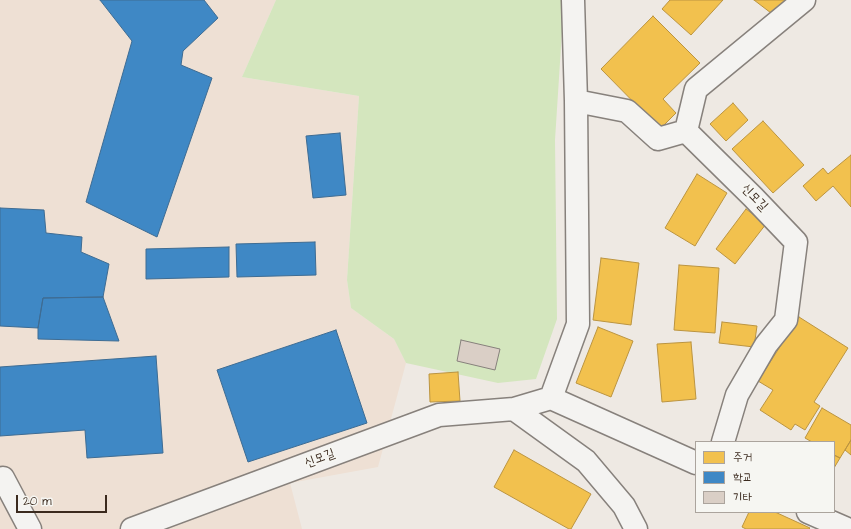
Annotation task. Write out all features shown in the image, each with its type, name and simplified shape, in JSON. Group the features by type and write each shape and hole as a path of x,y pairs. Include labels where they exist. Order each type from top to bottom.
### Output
{"street":[{"path":"573,0 576,101 578,324 551,398 695,463"},
{"path":"576,101 627,111 658,139 686,131 696,89 804,0"},
{"name":"신모길","path":"686,131 796,242 786,320 766,345 737,395 723,441"},
{"name":"신모길","path":"132,529 439,415 514,409 551,398"},
{"path":"514,409 586,461 624,506 636,529"},
{"path":"3,478 30,529"},
{"path":"810,513 847,529"}],"shaded area":[{"path":"0,0 276,0 242,77 359,96 347,280 351,308 394,339 406,363 378,467 290,483 302,529 0,529"}],"green space":[{"path":"276,0 564,0 555,140 557,319 536,379 498,383 406,363 394,339 351,308 347,280 359,96 242,77"}],"building: 주거":[{"path":"670,0 723,0 691,35 662,9"},
{"path":"754,0 787,0 771,13"},
{"path":"653,16 700,63 663,99 676,113 660,129 601,69"},
{"path":"733,103 748,120 726,141 710,124"},
{"path":"763,121 804,165 773,193 732,149"},
{"path":"851,155 851,207 833,186 816,201 803,186 823,168 828,174"},
{"path":"697,174 727,193 695,246 665,228"},
{"path":"746,209 766,224 735,264 716,249"},
{"path":"601,258 639,263 631,325 593,320"},
{"path":"679,265 719,268 715,333 674,330"},
{"path":"799,317 848,348 814,402 820,406 805,430 795,424 791,430 760,410 773,390 758,381"},
{"path":"722,322 757,326 754,347 719,343"},
{"path":"598,327 633,341 611,397 576,383"},
{"path":"691,342 696,399 662,402 657,344"},
{"path":"458,372 460,401 430,402 429,374"},
{"path":"822,408 851,425 851,440 840,458 835,456 835,441 810,441 805,438"},
{"path":"851,440 851,455 845,450"},
{"path":"514,450 591,494 571,529 494,487"},
{"path":"835,456 840,458 835,466"},
{"path":"749,513 777,513 810,528 746,529 742,527"}],"building: 학교":[{"path":"100,0 204,0 218,18 183,51 181,65 212,78 157,237 86,202 132,41"},
{"path":"340,133 346,195 313,198 306,136"},
{"path":"0,208 44,210 46,233 82,237 81,252 109,264 103,297 43,298 38,328 0,326"},
{"path":"315,242 316,275 237,277 236,244"},
{"path":"229,247 229,277 146,279 146,249"},
{"path":"103,297 119,341 38,339 38,328 43,298"},
{"path":"336,330 367,423 248,462 217,370"},
{"path":"156,356 163,453 87,458 85,430 0,436 0,367"}],"building: 기타":[{"path":"461,340 500,349 495,370 457,361"}]}
